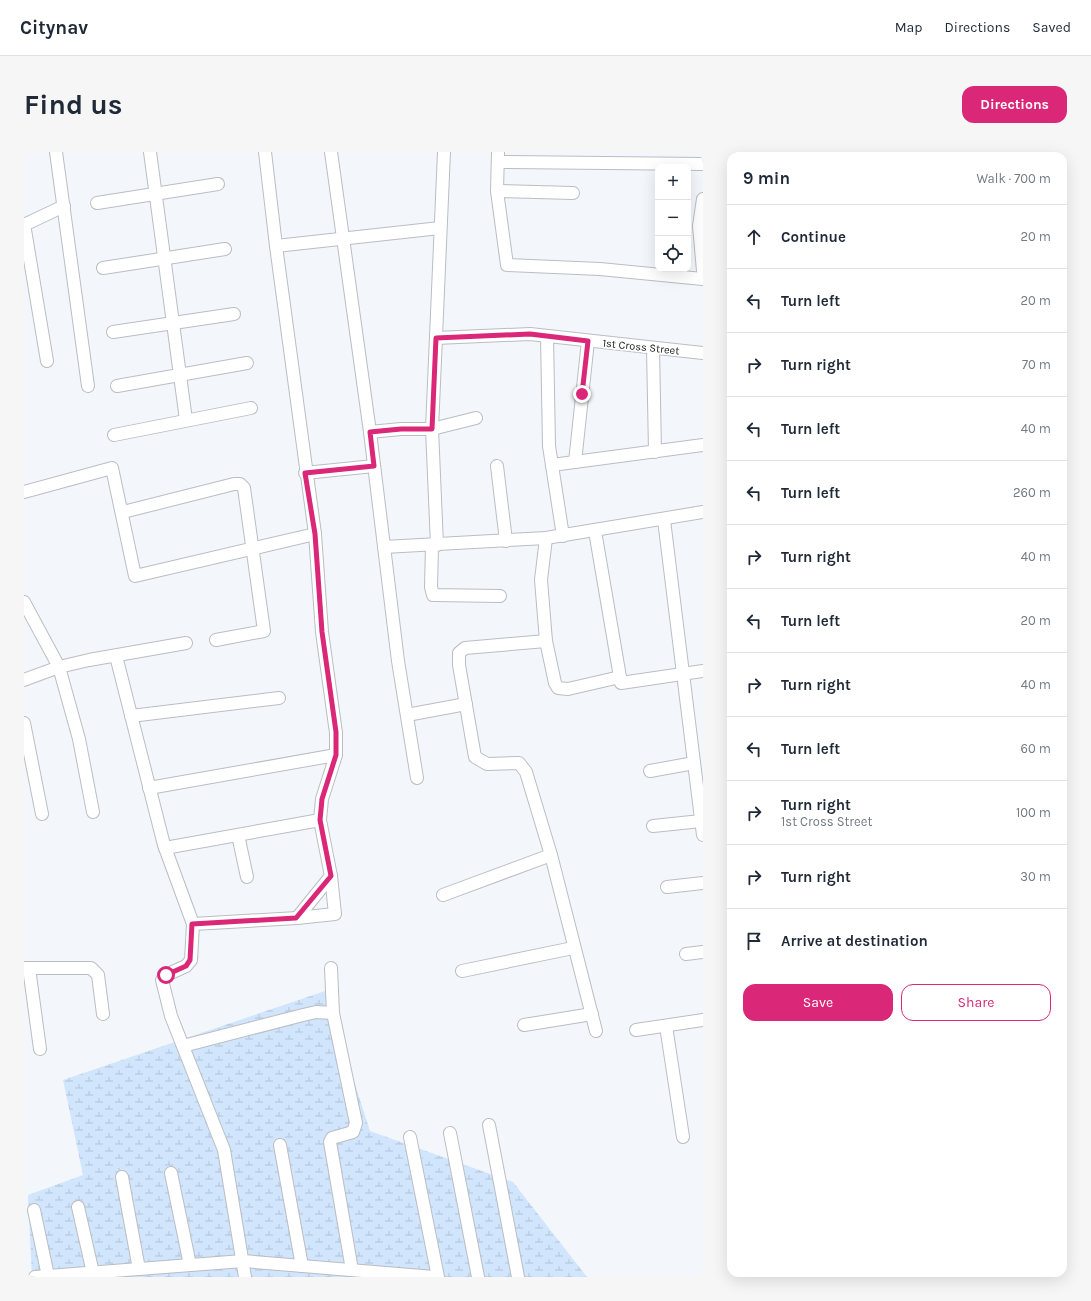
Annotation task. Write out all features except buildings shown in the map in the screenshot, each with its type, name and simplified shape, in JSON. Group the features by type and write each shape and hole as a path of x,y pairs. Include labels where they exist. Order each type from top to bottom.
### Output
{"street":[{"path":"56,152 88,386"},
{"path":"150,152 186,420"},
{"path":"192,924 296,918 334,914 331,876 320,820 322,799 336,755 336,732 322,632 315,534 305,473 276,246 266,152"},
{"path":"331,152 370,432 398,661 417,778"},
{"path":"444,152 432,429 434,545 431,591 433,595 500,596"},
{"path":"702,152 703,171"},
{"path":"703,164 498,157 497,191 508,264 600,269 703,279"},
{"path":"97,202 218,184"},
{"path":"497,191 573,193"},
{"path":"703,199 699,226 703,271"},
{"path":"47,361 24,225 64,206"},
{"path":"276,246 440,228"},
{"path":"103,268 225,249"},
{"path":"113,332 234,314"},
{"name":"1st Cross Street","path":"436,338 530,334 703,353"},
{"path":"547,336 550,446 563,536"},
{"path":"575,462 588,341"},
{"path":"653,348 655,452"},
{"path":"117,386 247,363"},
{"path":"114,435 251,408"},
{"path":"370,432 401,429 432,429 476,418"},
{"path":"552,465 703,445"},
{"path":"305,473 374,466"},
{"path":"497,466 506,541"},
{"path":"24,492 112,468 123,512 135,576 315,534"},
{"path":"123,512 234,484 240,484 246,494 251,548 264,631 216,640"},
{"path":"384,547 546,538 664,520 703,512"},
{"path":"664,520 703,835"},
{"path":"595,531 621,683 703,671"},
{"path":"546,538 541,580 546,641 555,683 558,688 568,689 620,677"},
{"path":"24,602 59,667 79,739 93,812"},
{"path":"546,641 464,648 459,653 458,665 476,757 493,764 514,762 523,766 551,855 573,948 596,1031"},
{"path":"24,680 59,667 89,660 186,643"},
{"path":"116,656 165,848 192,924 190,960 186,966 166,975 162,980 171,1016 224,1150 245,1277"},
{"path":"131,716 279,698"},
{"path":"407,715 466,704"},
{"path":"24,724 42,814"},
{"path":"149,788 336,755"},
{"path":"650,771 694,763"},
{"path":"165,848 320,820"},
{"path":"654,826 701,821"},
{"path":"238,835 247,877"},
{"path":"443,895 551,855"},
{"path":"296,918 331,876"},
{"path":"667,887 703,883"},
{"path":"462,971 573,948"},
{"path":"686,954 703,952"},
{"path":"40,1049 26,968 91,968 95,970 98,975 103,1014"},
{"path":"331,968 333,1013 356,1122 353,1132 332,1138 330,1142 352,1270"},
{"path":"183,1046 223,1042 303,1014 316,1012 333,1013"},
{"path":"524,1025 592,1014"},
{"path":"636,1030 703,1020"},
{"path":"666,1026 683,1137"},
{"path":"489,1124 518,1277"},
{"path":"450,1133 478,1277"},
{"path":"410,1136 438,1277"},
{"path":"280,1145 302,1266"},
{"path":"171,1173 190,1265"},
{"path":"122,1177 139,1269"},
{"path":"78,1207 93,1273"},
{"path":"34,1210 48,1276"},
{"path":"35,1277 243,1261 302,1266 334,1273 352,1270 434,1277"}],"green space":[{"path":"325,991 370,1131 513,1182 587,1277 32,1277 28,1195 83,1175 63,1080"}],"route":[{"path":"166,975 186,966 190,960 192,953 192,924 296,918 331,876 320,820 322,799 336,755 336,732 329,692 322,632 315,534 305,473 374,466 370,432 401,429 432,429 436,338 530,334 588,341 582,394"}]}
